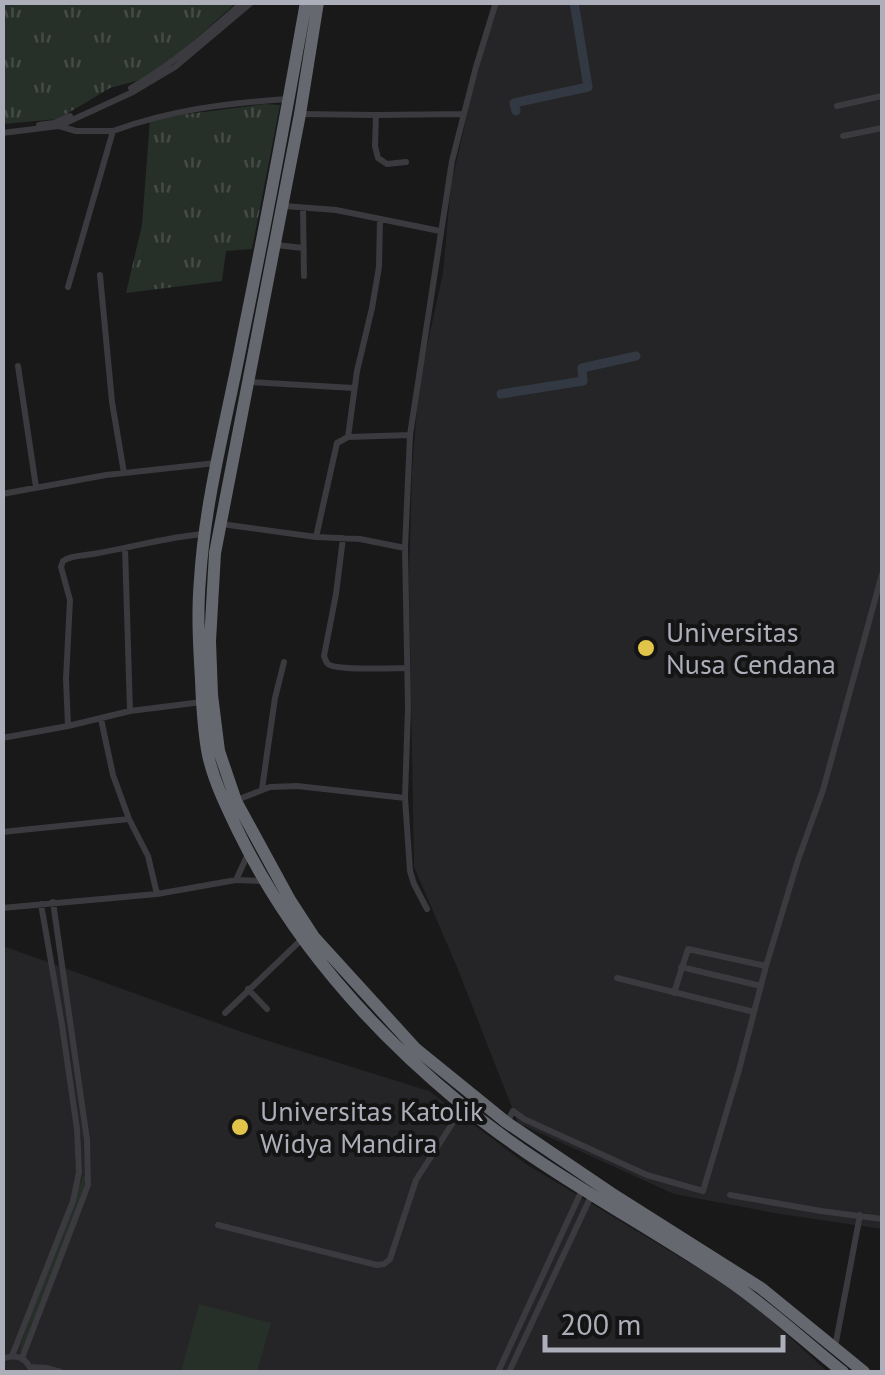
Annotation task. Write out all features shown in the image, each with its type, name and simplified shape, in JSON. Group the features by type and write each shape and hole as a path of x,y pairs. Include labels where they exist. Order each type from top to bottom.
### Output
{"highway":[{"path":"306,2 234,417 211,597 212,695 220,751 236,801 326,960 377,1028 587,1192 756,1299 841,1372"},
{"path":"318,2 248,382 218,463 205,534 198,606 202,702 208,755 216,781 264,881 301,940 326,960"},
{"path":"467,1100 762,1288 864,1372"}],"street":[{"path":"115,97 148,79 198,42 243,2"},
{"path":"2,131 56,124 154,81 252,2"},
{"path":"427,909 410,872 405,798 405,548 410,435 440,231 463,114 496,2"},
{"path":"837,106 882,96"},
{"path":"56,124 76,131 112,131 188,109 289,100"},
{"path":"300,114 463,114"},
{"path":"376,114 378,158 388,164 406,162"},
{"path":"843,136 882,128"},
{"path":"68,286 112,131"},
{"path":"282,206 336,210 440,231"},
{"path":"303,209 304,276"},
{"path":"348,437 379,266 380,219"},
{"path":"275,245 303,248"},
{"path":"100,275 112,402 124,472"},
{"path":"18,366 36,486"},
{"path":"248,382 354,388"},
{"path":"316,536 336,445 348,437 410,435"},
{"path":"2,494 124,472 218,463"},
{"path":"220,524 360,539 405,548"},
{"path":"68,726 70,600 61,565 69,557 205,534"},
{"path":"343,538 324,658 328,664 339,667 407,668"},
{"path":"125,548 130,710"},
{"path":"506,1122 512,1110 647,1175 703,1191 766,966 823,790 882,574"},
{"path":"262,790 284,662"},
{"path":"2,738 130,710 202,702"},
{"path":"101,719 113,775 148,856 157,894"},
{"path":"236,801 262,790 298,786 405,798"},
{"path":"2,832 129,819"},
{"path":"236,880 249,852"},
{"path":"2,908 157,894 236,880 264,881"},
{"path":"22,1358 82,1204 89,1173 53,902"},
{"path":"12,1356 73,1200 79,1172 77,1129 41,904"},
{"path":"224,1013 301,940"},
{"path":"674,993 686,951 691,948 766,966"},
{"path":"681,967 761,986"},
{"path":"617,978 754,1012"},
{"path":"56,989 66,988"},
{"path":"248,989 267,1009"},
{"path":"218,1225 384,1264 390,1259 416,1180 467,1100"},
{"path":"502,1364 510,1371 587,1192"},
{"path":"498,1372 587,1192"},
{"path":"730,1195 882,1219"},
{"path":"834,1349 860,1216"},
{"path":"35,1296 45,1300"},
{"path":"2,1359 22,1358 31,1370 41,1367 62,1372"}],"shaded area":[{"name":"Universitas Nusa Cendana","path":"496,3 882,3 882,1229 674,1194 518,1123 414,867 409,582 419,383 443,273 451,185"},
{"name":"Universitas Katolik Widya Mandira","path":"3,946 256,1037 429,1091 526,1164 751,1302 828,1372 3,1372"}],"green space":[{"path":"3,3 236,3 154,76 110,88 58,119 3,124"},
{"path":"280,105 252,249 226,251 222,281 126,293 142,225 150,119"},
{"path":"83,1176 87,1177 86,1183 20,1354 21,1343"},
{"path":"199,1304 271,1323 257,1372 181,1372"}],"waterway":[{"path":"516,111 514,103 588,87 574,2"},
{"path":"501,394 583,381 582,368 636,356"}],"place":[{"name":"Universitas Nusa Cendana","path":"646,648"},
{"name":"Universitas Katolik Widya Mandira","path":"240,1127"}]}
